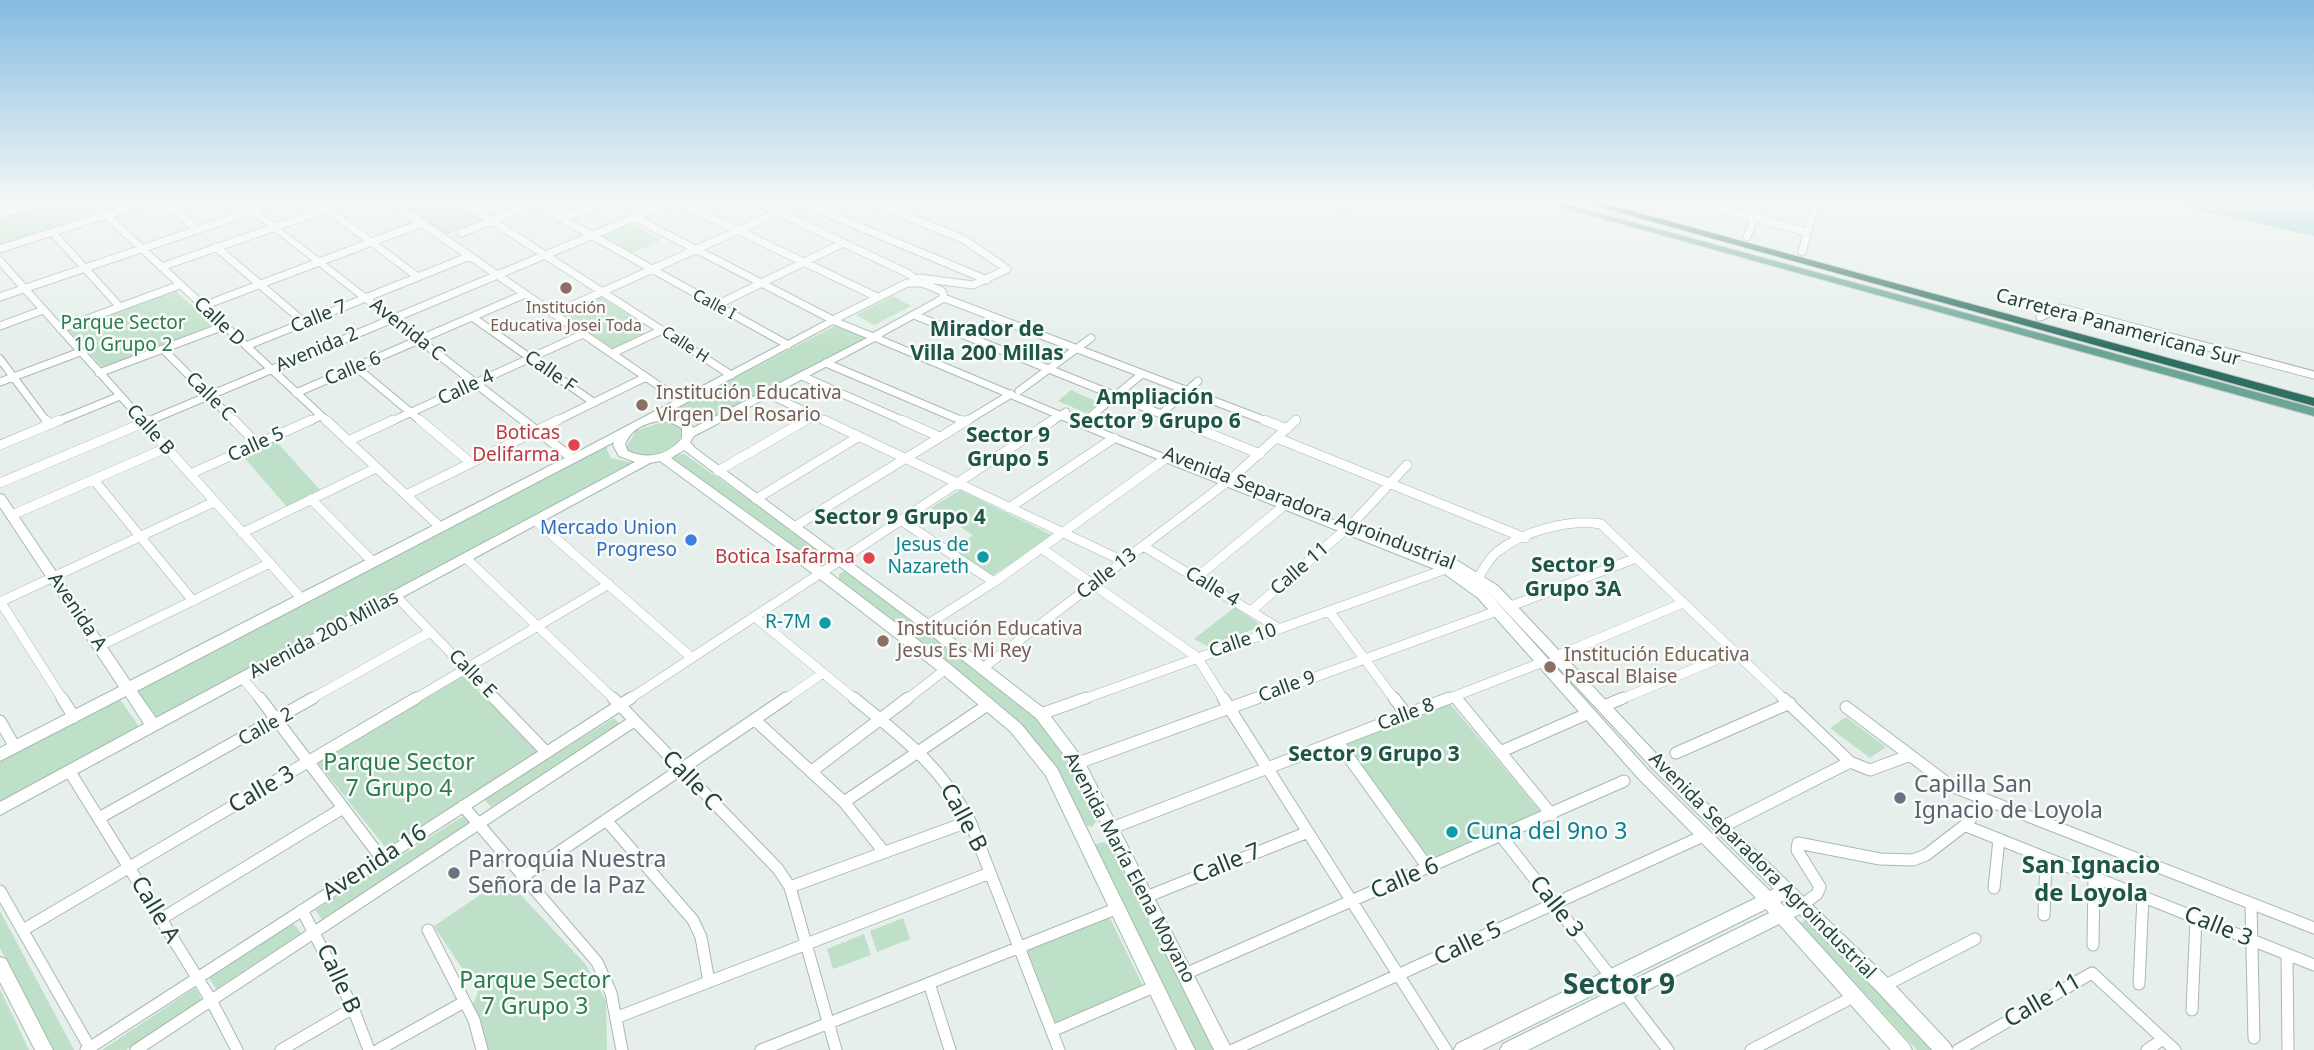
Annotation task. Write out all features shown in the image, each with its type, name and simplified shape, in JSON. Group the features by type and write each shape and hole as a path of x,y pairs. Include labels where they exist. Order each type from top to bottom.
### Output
{"highway":[{"name":"Carretera Panamericana Sur","path":"1766,251 2314,402"},
{"name":"Carretera Panamericana Sur","path":"1798,251 2314,392"}],"main road":[{"path":"1727,251 2314,412"}],"street":[{"path":"70,251 120,307"},
{"path":"0,297 136,251"},
{"name":"Calle D","path":"144,251 440,527"},
{"path":"161,267 205,251"},
{"path":"221,251 305,323"},
{"name":"Avenida C","path":"305,251 573,459"},
{"path":"203,306 348,251"},
{"path":"384,251 418,277"},
{"path":"463,251 681,401"},
{"name":"Calle H","path":"539,251 731,375"},
{"name":"Avenida 2","path":"0,483 554,251"},
{"name":"Calle I","path":"619,251 788,345"},
{"path":"553,314 692,251"},
{"path":"696,251 833,320"},
{"path":"781,251 877,297"},
{"path":"715,306 827,251"},
{"path":"858,251 942,292 944,298"},
{"path":"917,251 987,280"},
{"path":"0,755 573,459 877,297 913,280 973,285 1006,271 1007,267 982,251"},
{"name":"Calle 7","path":"246,346 470,256"},
{"name":"Calle B","path":"0,261 4,271 24,289 301,598"},
{"path":"60,329 180,285"},
{"name":"Calle 6","path":"296,393 525,294"},
{"path":"687,438 687,426 672,419 658,418 631,428 619,445 623,453 654,458 944,298"},
{"path":"944,298 1287,429"},
{"path":"2040,317 2061,308 2314,375"},
{"path":"0,326 43,310"},
{"path":"914,315 1260,454"},
{"name":"Calle F","path":"472,317 593,402"},
{"name":"Avenida Separadora Agroindustrial","path":"833,320 1015,393 1114,439 1349,527 1446,569 1471,585 1703,836 1768,900 1903,1050"},
{"path":"100,373 223,326"},
{"path":"613,353 662,330"},
{"name":"Calle 4","path":"348,441 583,334"},
{"path":"794,527 1015,393 1091,338"},
{"name":"Calle C","path":"163,349 258,445"},
{"path":"0,382 80,352"},
{"path":"0,359 49,425"},
{"path":"826,363 965,422"},
{"path":"356,367 471,463"},
{"path":"1086,420 1142,373"},
{"path":"802,376 940,437"},
{"path":"406,495 646,377"},
{"path":"1161,414 1198,381"},
{"path":"768,394 1124,561"},
{"path":"0,445 120,396"},
{"name":"Avenida Separadora Agroindustrial","path":"1064,414 1086,420 1286,504 1447,561 1478,578 1511,606 1722,827 1884,986 1944,1050"},
{"name":"Avenida 16","path":"89,1049 1064,414"},
{"name":"Calle 5","path":"190,474 321,416"},
{"path":"718,471 813,416"},
{"name":"Calle 13","path":"983,668 1228,480 1296,420"},
{"path":"756,499 858,437"},
{"name":"Avenida María Elena Moyano","path":"687,438 718,471 927,625 1041,714 1078,763 1223,1050"},
{"path":"1277,438 1525,538"},
{"path":"1009,508 1114,439"},
{"path":"12,515 166,448"},
{"name":"Avenida María Elena Moyano","path":"654,458 821,573 946,669 1016,729 1052,772 1186,1050"},
{"name":"Avenida 200 Millas","path":"0,809 654,458"},
{"path":"927,625 994,582 1165,459"},
{"name":"Calle 11","path":"1251,611 1349,527 1407,465"},
{"path":"242,533 376,467"},
{"path":"94,480 193,601"},
{"name":"Avenida A","path":"0,498 153,726"},
{"path":"311,499 372,561"},
{"path":"74,717 0,601 215,502"},
{"path":"1196,578 1286,504"},
{"path":"1478,578 1499,550 1525,538 1577,520 1601,524 1850,762 1870,770 1908,756"},
{"path":"536,521 692,658"},
{"path":"902,521 994,582"},
{"name":"Calle 4","path":"1143,546 1280,629"},
{"path":"1041,548 1197,657 1446,1050"},
{"path":"1511,606 1636,558"},
{"name":"Calle C","path":"467,559 620,705 778,869 790,887 836,1050"},
{"path":"100,646 270,563"},
{"name":"Calle 10","path":"1041,714 1446,569"},
{"name":"Calle 3","path":"23,930 609,584"},
{"name":"Calle E","path":"396,596 546,752"},
{"path":"1557,656 1683,603"},
{"path":"1328,611 1406,714"},
{"name":"Calle 9","path":"1078,763 1497,611"},
{"name":"Calle B","path":"755,617 916,750 952,788 970,821 1059,1050"},
{"name":"Calle 2","path":"99,818 279,720 430,632"},
{"path":"1604,706 1735,652"},
{"name":"Calle 8","path":"1112,828 1543,662"},
{"path":"812,771 946,669"},
{"path":"522,877 823,673"},
{"path":"243,679 279,720 382,859"},
{"path":"1454,696 1552,815"},
{"path":"1676,753 1790,703"},
{"path":"844,802 916,750 989,704"},
{"path":"1846,707 1951,786 2314,928"},
{"path":"1500,752 1589,713"},
{"path":"755,720 844,802 884,852"},
{"path":"0,721 15,747"},
{"name":"Avenida 16","path":"136,1050 634,721"},
{"path":"1337,741 1429,869"},
{"path":"1722,827 1850,762"},
{"name":"Calle A","path":"70,772 211,1000 236,1050"},
{"name":"Calle 6","path":"1185,974 1625,781"},
{"path":"1509,1050 1802,905 1817,894 1820,887 1797,850 1798,843 1906,860 1927,854 1955,831 1966,826 1976,817 1981,799"},
{"path":"463,806 597,962 608,979 618,1017 622,1050"},
{"path":"160,919 343,808"},
{"path":"606,820 693,920 701,937 709,982"},
{"path":"790,887 970,821"},
{"name":"Calle 3","path":"1966,826 2314,965"},
{"name":"Calle 7","path":"1146,897 1308,832"},
{"name":"Calle 5","path":"1233,1050 1703,836"},
{"name":"Calle 3","path":"1502,837 1611,977"},
{"path":"1994,888 1999,839"},
{"path":"2044,915 2046,858"},
{"path":"618,1017 990,873"},
{"path":"2093,945 2094,877"},
{"path":"0,891 89,1049"},
{"path":"1463,1050 1787,891"},
{"path":"2139,984 2143,897"},
{"path":"2251,905 2254,1038"},
{"path":"761,1050 1118,908"},
{"name":"Calle B","path":"302,911 315,931 353,1009 369,1050"},
{"path":"2193,1010 2196,918"},
{"path":"428,930 464,1002 482,1050"},
{"path":"1884,986 1975,939"},
{"path":"2287,955 2288,1050"},
{"path":"0,965 44,1050"},
{"name":"Calle 11","path":"1958,1050 2092,973 2163,1040"},
{"path":"929,983 950,1050"},
{"path":"1052,1031 1156,986"},
{"path":"1624,993 1668,1050"},
{"path":"1751,1050 1855,996"},
{"path":"378,1050 464,1002"},
{"path":"281,1050 353,1009"},
{"path":"2147,1050 2163,1040 2175,1050"}],"green space":[{"name":"Parque Sector 10 Grupo 2","path":"176,291 213,325 103,368 68,330"},
{"path":"598,295 638,321 630,325 645,334 614,349 559,313"},
{"path":"893,296 911,306 874,325 856,315"},
{"path":"837,325 865,338 699,428 690,416 666,413"},
{"path":"1071,390 1100,403 1086,413 1058,401"},
{"path":"662,422 674,422 684,428 674,445 662,452 642,456 625,449 636,431"},
{"path":"275,440 321,491 287,507 242,455"},
{"path":"608,443 607,450 611,458 635,463 156,721 135,690"},
{"path":"684,454 834,559 833,564 821,567 672,460 675,455"},
{"path":"960,490 1054,536 992,576 953,550 973,535 931,508"},
{"path":"844,571 852,572 1040,721 1062,750 1097,820 1092,827 1083,825 1054,767 1021,723 839,580 839,574"},
{"path":"1235,607 1262,626 1207,646 1194,639"},
{"name":"Parque Sector 7 Grupo 4","path":"463,675 537,752 386,848 317,762"},
{"path":"119,698 140,728 0,803 0,761"},
{"path":"1448,701 1541,812 1430,860 1344,741"},
{"path":"1846,717 1886,747 1870,758 1830,728"},
{"path":"614,718 621,725 491,807 484,799"},
{"path":"465,815 471,824 322,919 315,910"},
{"path":"1104,842 1110,846 1214,1050 1191,1050 1094,848 1096,844"},
{"name":"Parque Sector 7 Grupo 3","path":"505,878 586,965 606,1001 607,1050 478,1050 467,1019 478,992 434,926"},
{"path":"0,911 74,1050 53,1050 0,948"},
{"path":"1109,916 1143,986 1055,1023 1024,950"},
{"path":"903,918 910,939 877,952 870,931"},
{"path":"1811,918 1934,1050 1917,1050 1800,923"},
{"path":"293,923 301,933 216,989 209,978"},
{"path":"864,934 871,955 833,969 827,949"},
{"path":"195,988 202,1000 126,1050 102,1050"},
{"path":"0,989 29,1050 0,1050"}],"place":[{"name":"Institución Educativa Josei Toda","path":"566,288"},
{"name":"Institución Educativa Virgen Del Rosario","path":"642,405"},
{"name":"Boticas Delifarma","path":"574,445"},
{"name":"Mercado Union Progreso","path":"691,540"},
{"name":"Jesus de Nazareth","path":"983,557"},
{"name":"Botica Isafarma","path":"869,558"},
{"name":"R-7M","path":"825,623"},
{"name":"Institución Educativa Jesus Es Mi Rey","path":"883,641"},
{"name":"Institución Educativa Pascal Blaise","path":"1550,667"},
{"name":"Capilla San Ignacio de Loyola","path":"1900,798"},
{"name":"Cuna del 9no 3","path":"1452,832"},
{"name":"Parroquia Nuestra Señora de la Paz","path":"454,873"}],"district":[{"name":"Mirador de Villa 200 Millas","path":"987,342"},
{"name":"Ampliación Sector 9 Grupo 6","path":"1155,410"},
{"name":"Sector 9 Grupo 5","path":"1008,448"},
{"name":"Sector 9 Grupo 4","path":"900,518"},
{"name":"Sector 9 Grupo 3A","path":"1573,578"},
{"name":"Sector 9 Grupo 3","path":"1374,755"},
{"name":"San Ignacio de Loyola","path":"2091,880"},
{"name":"Sector 9","path":"1619,986"}]}
